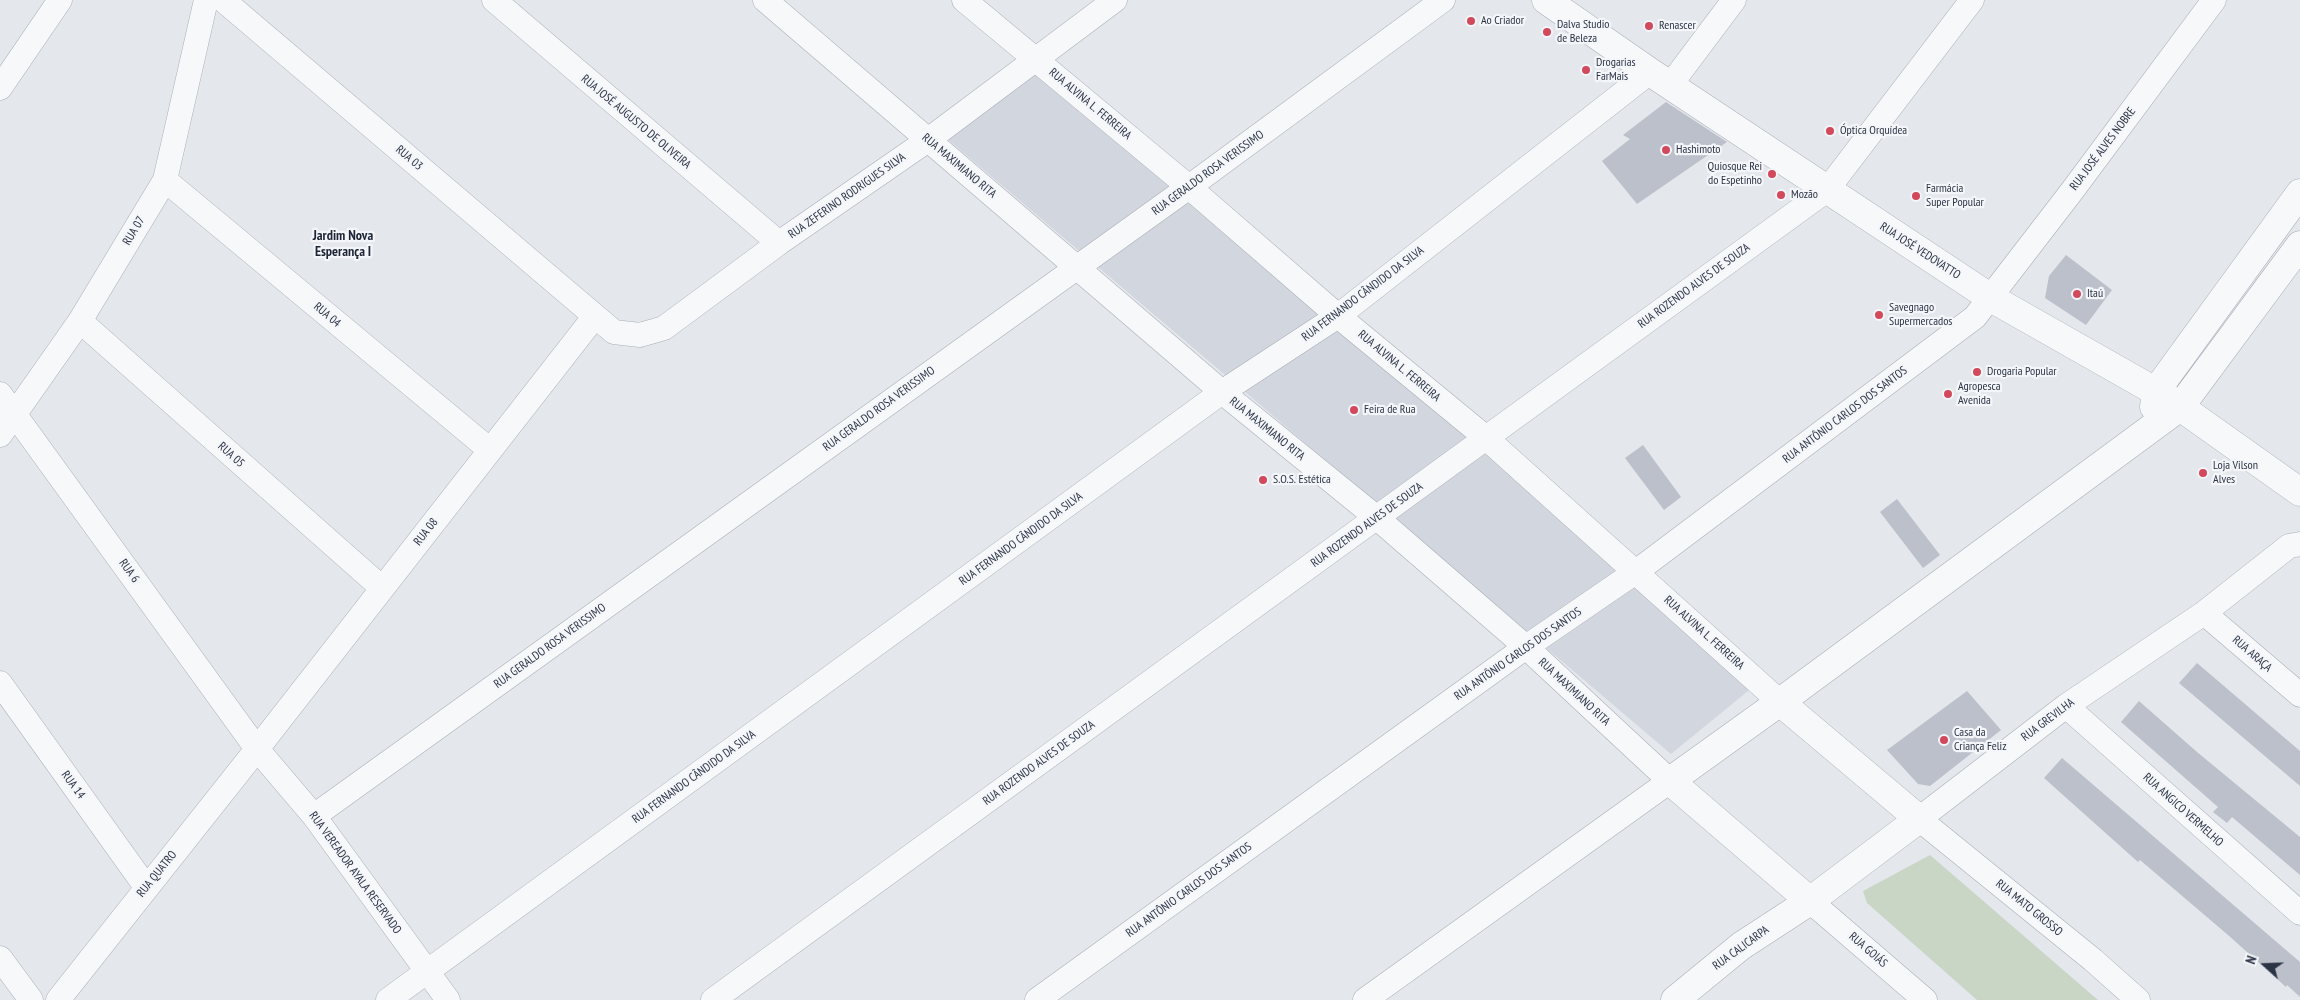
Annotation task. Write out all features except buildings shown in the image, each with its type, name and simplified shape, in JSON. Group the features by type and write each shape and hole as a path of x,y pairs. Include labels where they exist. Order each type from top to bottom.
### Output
{"street":[{"path":"0,88 60,0"},
{"name":"RUA 07","path":"0,435 80,321 165,180 206,0"},
{"name":"RUA 03","path":"223,0 595,316"},
{"name":"RUA JOSÉ AUGUSTO DE OLIVEIRA","path":"494,0 779,243"},
{"name":"RUA MAXIMIANO RITA","path":"765,0 1078,266 1222,392 1377,518 1526,647 1670,781 1810,901"},
{"name":"RUA ALVINA L. FERREIRA","path":"964,0 1188,187 1338,316 1485,437 1637,571 1780,702"},
{"name":"RUA ZEFERINO RODRIGUES SILVA","path":"595,316 614,332 640,335 664,328 779,243 928,140 1115,0"},
{"name":"RUA GERALDO ROSA VERISSIMO","path":"314,816 1188,187 1443,0"},
{"name":"RUA JOSÉ VEDOVATTO","path":"1546,0 1827,190 1991,298 2156,391 2300,492"},
{"name":"RUA FERNANDO CÂNDIDO DA SILVA","path":"388,1000 1222,392 1338,316 1660,78 1734,0"},
{"name":"RUA ROZENDO ALVES DE SOUZA","path":"713,1000 1827,190 1972,0"},
{"name":"RUA JOSÉ ALVES NOBRE","path":"1991,298 2214,0"},
{"name":"RUA 04","path":"165,180 490,450"},
{"path":"2152,426 2156,391 2300,193"},
{"path":"1365,1000 1780,702 2180,407 2300,245"},
{"name":"RUA ANTÔNIO CARLOS DOS SANTOS","path":"1038,1000 1526,647 1637,571 1975,317 1991,298"},
{"name":"RUA 08","path":"257,749 595,316"},
{"name":"RUA 05","path":"80,321 382,588"},
{"name":"RUA 6","path":"0,394 257,749"},
{"name":"RUA GREVILHA","path":"1810,901 2066,706 2204,613 2295,545"},
{"name":"RUA ARAÇA","path":"2204,613 2300,695"},
{"name":"RUA 14","path":"0,683 146,887"},
{"path":"1780,702 1919,819"},
{"name":"RUA ANGICO VERMELHO","path":"2066,706 2300,913"},
{"name":"RUA VEREADOR AYALA RESERVADO","path":"257,749 314,816 448,1000"},
{"name":"RUA QUATRO","path":"58,1000 257,749"},
{"name":"RUA MATO GROSSO","path":"1919,819 2094,960 2138,1000"},
{"name":"RUA CALICARPA","path":"1675,1000 1699,990 1741,946 1810,901"},
{"name":"RUA GOIÁS","path":"1810,901 1925,1000"},
{"path":"0,958 31,1000"}],"shaded area":[{"name":"Feira de Rua","path":"1041,64 1759,682 1671,754 945,137"}],"green space":[{"path":"1930,855 2098,1000 1977,1000 1867,903 1863,891"}],"place":[{"name":"Ao Criador","path":"1471,21"},
{"name":"Renascer","path":"1649,26"},
{"name":"Dalva Studio de Beleza","path":"1547,32"},
{"name":"Drogarias FarMais","path":"1586,70"},
{"name":"Óptica Orquídea","path":"1830,131"},
{"name":"Hashimoto","path":"1666,150"},
{"name":"Quiosque Rei do Espetinho","path":"1772,174"},
{"name":"Mozão","path":"1781,195"},
{"name":"Farmácia Super Popular","path":"1916,196"},
{"name":"Itaú","path":"2077,294"},
{"name":"Savegnago Supermercados","path":"1879,315"},
{"name":"Drogaria Popular","path":"1977,372"},
{"name":"Agropesca Avenida","path":"1948,394"},
{"name":"Feira de Rua","path":"1354,410"},
{"name":"Loja Vilson Alves","path":"2203,473"},
{"name":"S.O.S. Estética","path":"1263,480"},
{"name":"Casa da Criança Feliz","path":"1944,740"}],"district":[{"name":"Jardim Nova Esperança I","path":"343,244"}]}
